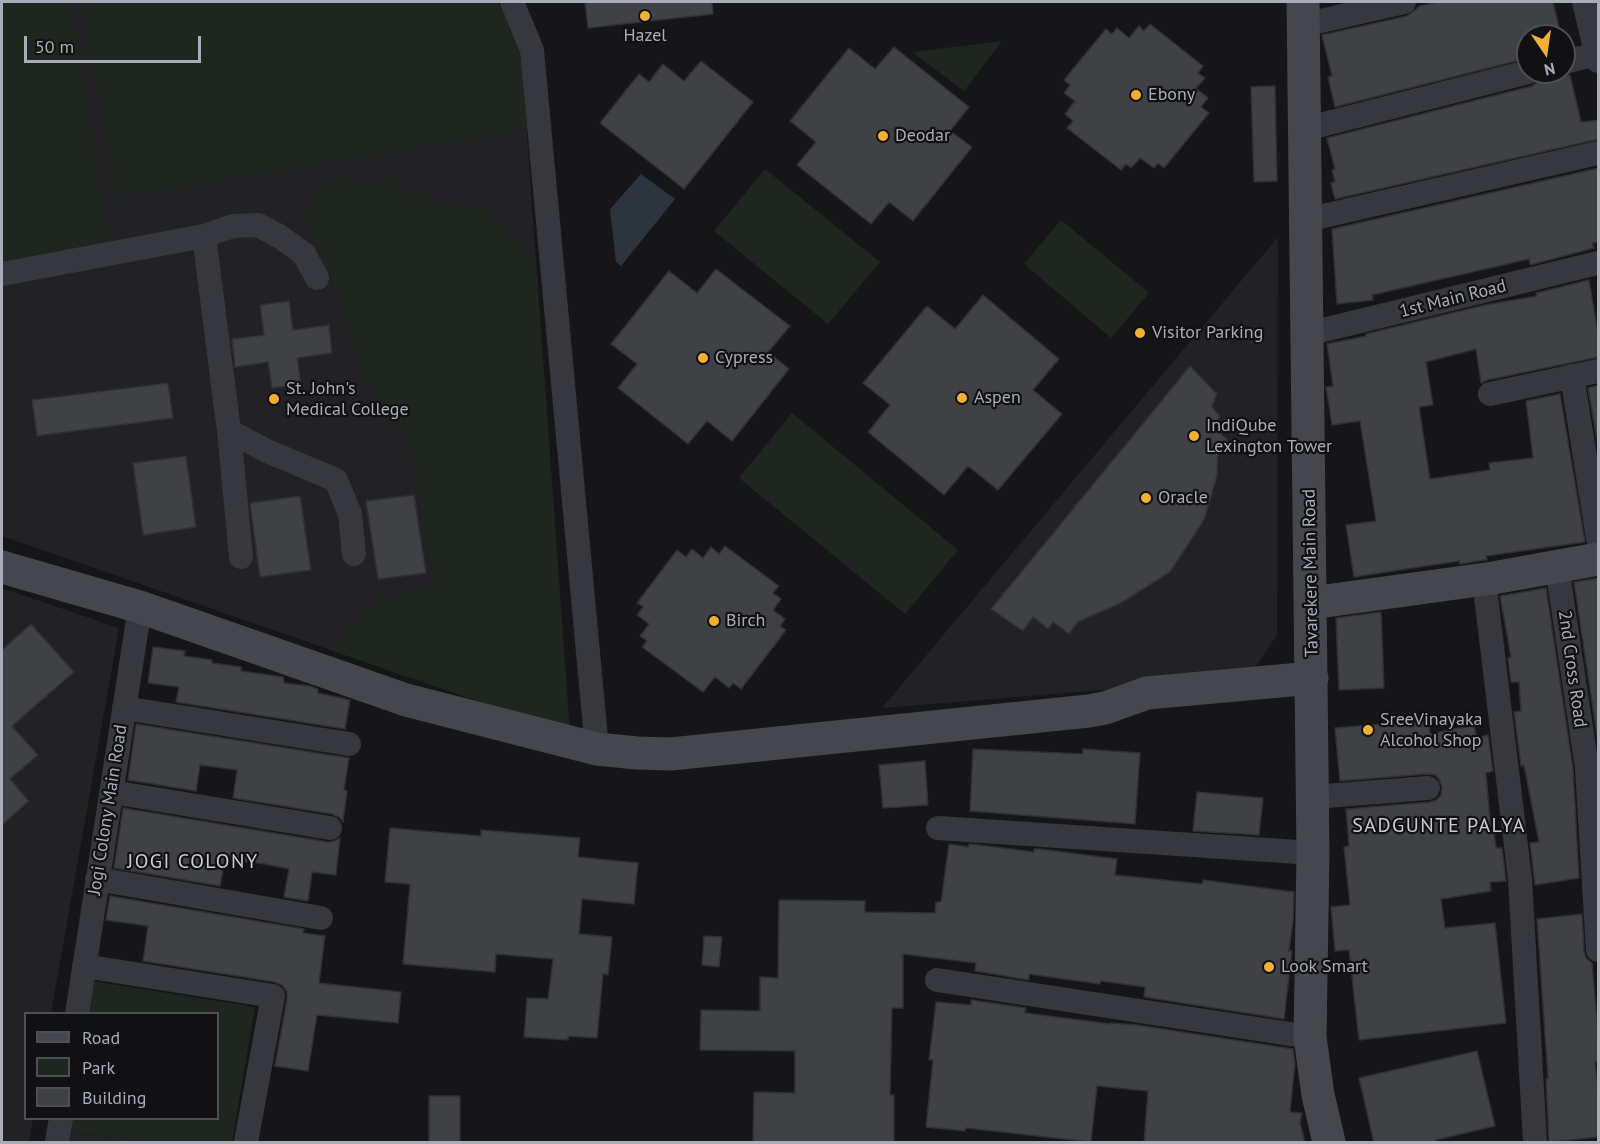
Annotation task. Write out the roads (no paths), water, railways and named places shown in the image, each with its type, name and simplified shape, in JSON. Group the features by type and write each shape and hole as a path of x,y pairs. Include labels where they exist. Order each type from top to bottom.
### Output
{"main road":[{"name":"Tavarekere Main Road","path":"1303,13 1313,797 1310,1037 1318,1095 1329,1143"},
{"path":"1311,603 1484,580 1599,559"},
{"path":"2,567 140,607 406,700 597,749 637,753 671,754 1105,708 1147,693 1312,688"}],"street":[{"path":"512,2 532,50 597,749"},
{"path":"1303,13 1404,2"},
{"path":"1576,61 1598,56 1584,2"},
{"path":"1305,129 1516,75"},
{"path":"1306,220 1599,153"},
{"path":"2,274 204,236 233,226 258,225 279,236 304,254 316,278"},
{"path":"204,236 229,431 241,557"},
{"name":"1st Main Road","path":"1307,334 1599,263"},
{"path":"1490,394 1599,371"},
{"path":"1572,376 1599,538"},
{"path":"229,431 267,451 336,480 350,514 354,554"},
{"name":"2nd Cross Road","path":"1557,567 1587,768 1599,950"},
{"path":"1484,580 1520,879 1535,1143"},
{"name":"Jogi Colony Main Road","path":"77,1012 140,607"},
{"path":"124,708 349,744"},
{"path":"1313,797 1428,789"},
{"path":"112,792 330,828"},
{"path":"938,828 1313,853"},
{"path":"98,879 321,918"},
{"path":"84,966 273,996 246,1143"},
{"path":"937,980 1310,1037"}],"place":[{"name":"Hazel","path":"645,16"},
{"name":"Ebony","path":"1136,95"},
{"name":"Deodar","path":"883,136"},
{"name":"Visitor Parking","path":"1140,333"},
{"name":"Cypress","path":"703,358"},
{"name":"Aspen","path":"962,398"},
{"name":"St. John's Medical College","path":"274,399"},
{"name":"IndiQube Lexington Tower","path":"1194,436"},
{"name":"Oracle","path":"1146,498"},
{"name":"Birch","path":"714,621"},
{"name":"SreeVinayaka Alcohol Shop","path":"1368,730"},
{"name":"Look Smart","path":"1269,967"}],"district":[{"name":"SADGUNTE PALYA","path":"1439,826"},
{"name":"JOGI COLONY","path":"193,862"}]}
